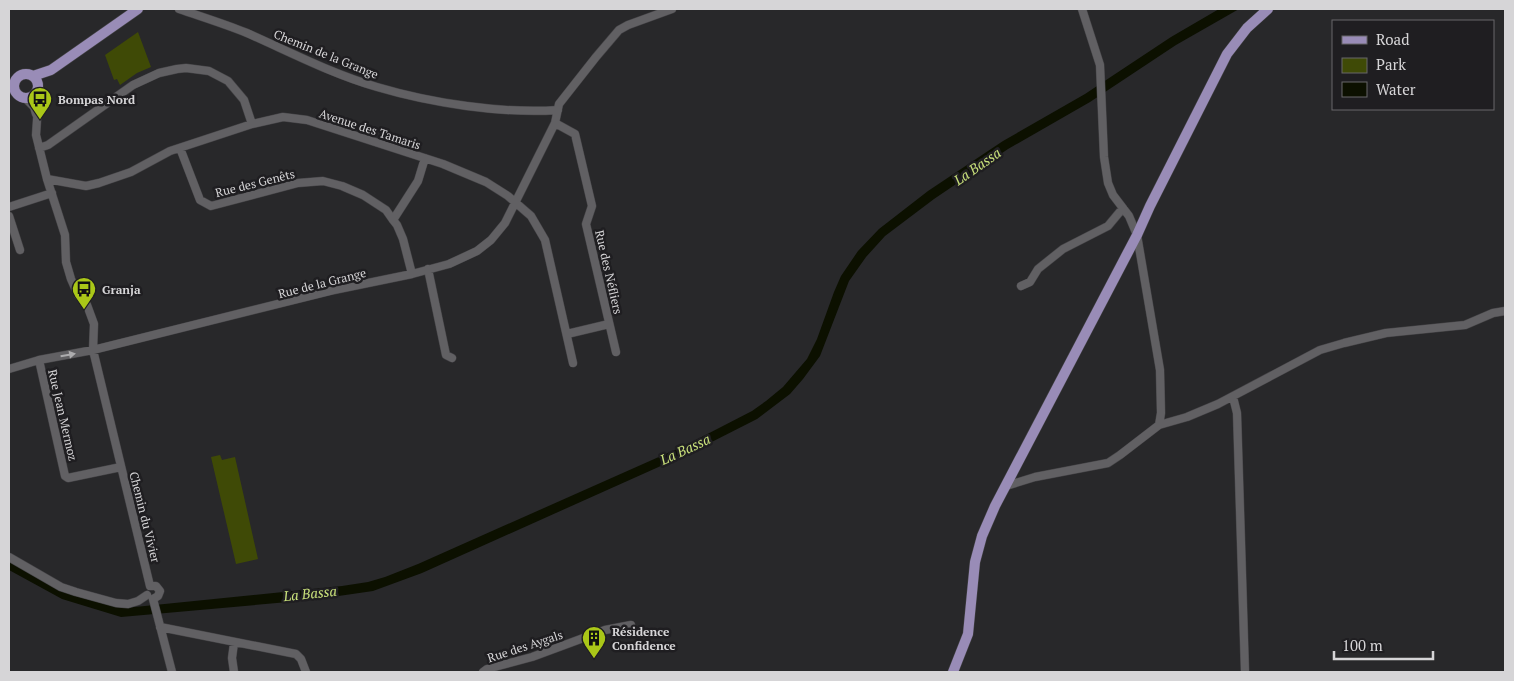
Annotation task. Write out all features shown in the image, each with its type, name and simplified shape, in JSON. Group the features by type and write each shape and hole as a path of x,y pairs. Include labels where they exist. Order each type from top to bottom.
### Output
{"main road":[{"path":"24,98 11,92 15,81 21,75 33,76 51,70 138,9"},
{"path":"953,672 968,634 975,562 982,536 995,506 1137,235 1227,54 1247,28 1268,9"},
{"path":"9,102 24,98 37,90 51,70"},
{"path":"33,76 37,80 37,90"}],"street":[{"name":"Chemin de la Grange","path":"179,9 246,33 333,72 377,87 439,102 529,112 558,110"},
{"name":"Rue de la Grange","path":"9,369 39,360 93,350 325,293 428,270 449,264 477,251 505,223 555,123 559,104 596,57 619,30 672,9"},
{"path":"1082,9 1100,65 1104,157 1108,183 1113,195 1130,216 1137,235 1160,370 1161,412 1158,425"},
{"path":"39,148 48,145 134,85 159,73 177,69 209,71 228,80 244,100 252,124"},
{"name":"Chemin du Vivier","path":"37,90 36,135 65,235 66,262 71,279 78,294 87,305 94,324 93,350 150,586"},
{"path":"24,98 34,108 36,116"},
{"name":"Avenue des Tamaris","path":"47,178 86,186 131,172 156,158 180,148 252,124 283,117 296,118 425,158 486,182 516,203 530,216 545,240 574,363"},
{"name":"Rue des Néfliers","path":"555,123 575,134 592,206 586,224 616,352"},
{"name":"Rue des Genêts","path":"180,148 200,200 210,206 298,183 323,181 342,186 363,195 386,210 397,225 403,239 412,274"},
{"path":"393,220 418,182 425,158"},
{"path":"9,207 52,193"},
{"path":"1021,286 1030,282 1038,269 1063,249 1108,226 1123,208"},
{"path":"9,216 20,250"},
{"path":"428,270 446,355 452,358"},
{"path":"1006,486 1036,477 1108,463 1120,456 1158,425 1187,417 1233,397 1320,350 1386,334 1465,325 1493,313 1505,311"},
{"path":"567,334 609,324"},
{"name":"Rue Jean Mermoz","path":"39,360 66,476 68,478 121,467"},
{"path":"1233,397 1236,413 1245,672"},
{"path":"9,557 61,587 116,603 128,604 152,599 158,596 160,591 156,586 150,586 146,591 152,599 172,672"},
{"name":"Rue des Aygals","path":"483,672 532,657 605,630 631,625"},
{"path":"160,627 296,654 301,659 306,672"},
{"path":"234,643 232,658 234,672"}],"green space":[{"path":"138,32 151,67 137,73 120,85 117,79 114,80 105,55"},
{"path":"220,455 222,460 235,457 258,559 236,564 211,457"}],"water":[{"name":"La Bassa","path":"1219,9 1239,9 1176,45 1090,102 1008,149 934,199 885,236 866,257 849,281 820,356 790,394 757,419 692,452 422,573 373,591 311,600 121,617 62,599 9,570 9,560 111,605 125,608 368,582 418,564 688,444 752,411 783,387 807,359 817,339 841,276 858,251 879,229 928,191 1003,141 1085,94 1171,37"}],"place":[{"name":"Bompas Nord","path":"40,120"},
{"name":"Granja","path":"84,310"},
{"name":"Résidence Confidence","path":"594,659"}]}
